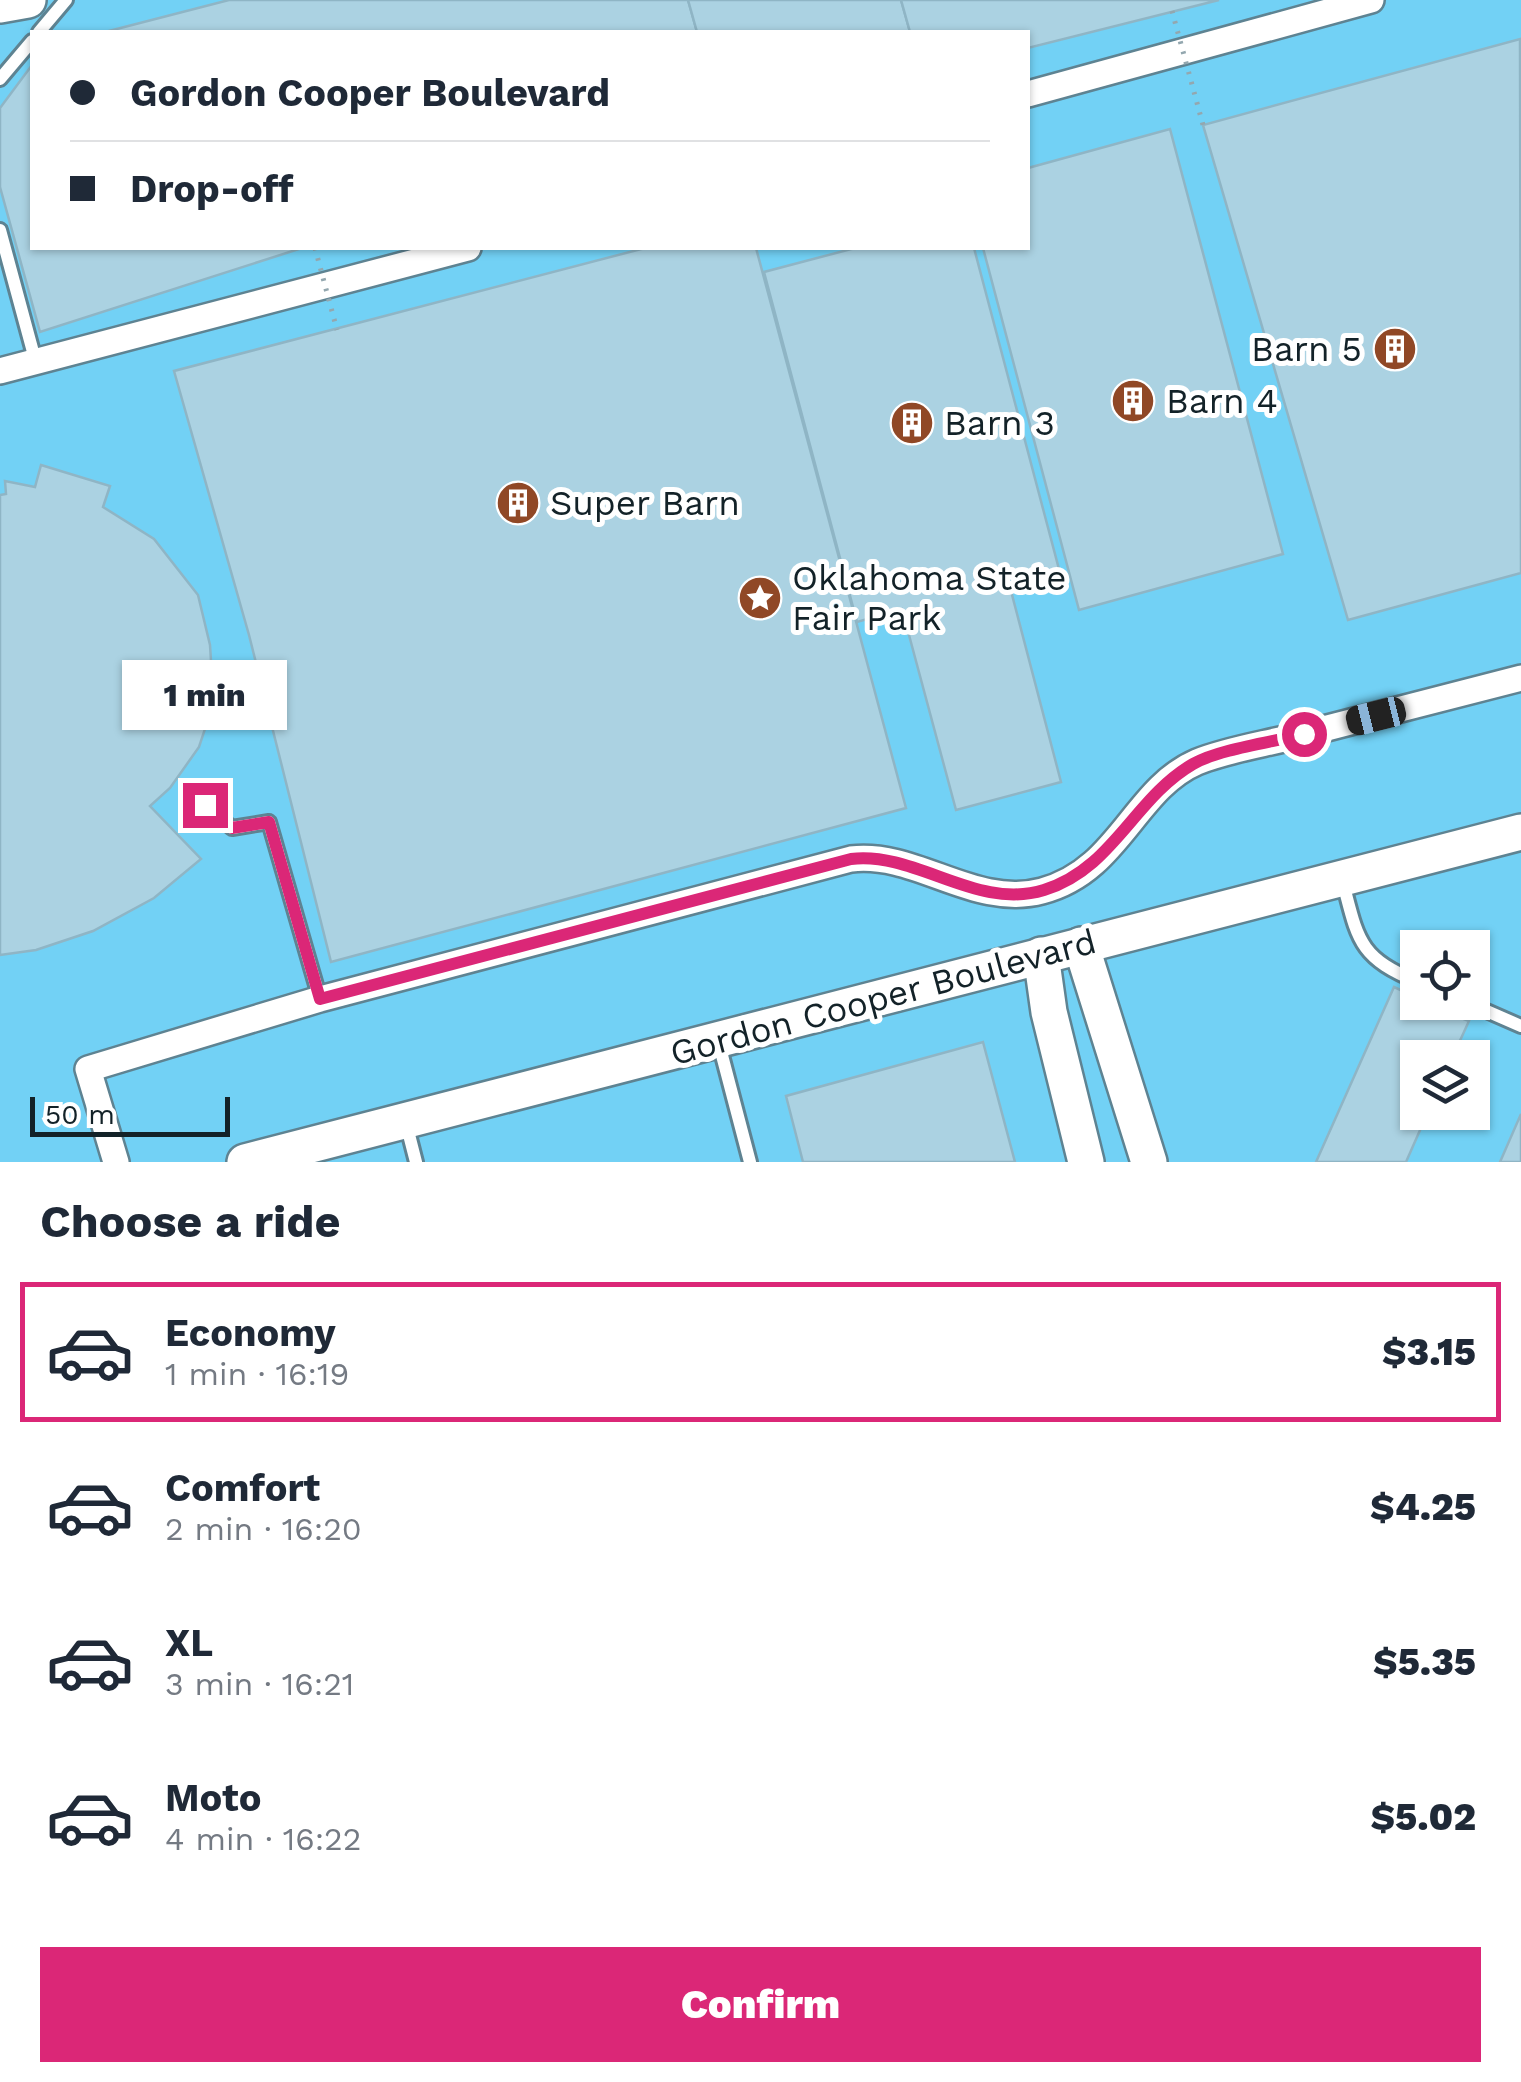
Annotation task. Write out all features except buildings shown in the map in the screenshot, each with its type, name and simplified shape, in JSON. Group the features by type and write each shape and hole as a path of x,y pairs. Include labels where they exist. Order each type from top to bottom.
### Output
{"street":[{"path":"0,5 28,0"},
{"path":"1030,93 1371,0"},
{"path":"0,372 460,250"},
{"name":"Gordon Cooper Boulevard","path":"116,1162 88,1069 320,999 851,859 877,856 990,894 1042,891 1089,868 1129,830 1146,800 1195,762 1521,678"},
{"name":"Gordon Cooper Boulevard","path":"245,1162 1521,832"},
{"path":"1082,945 1149,1162"},
{"path":"1041,956 1050,1012 1086,1162"}],"lane":[{"path":"41,30 66,0"},
{"path":"0,80 30,42"},
{"path":"0,230 36,363"},
{"path":"205,805 232,828 269,822 320,999"},
{"path":"1342,877 1358,941 1386,969 1400,975"},
{"path":"1490,1012 1521,1026"},
{"path":"718,1041 750,1162"},
{"path":"406,1123 416,1162"}],"path":[{"path":"1172,11 1203,125"},
{"path":"316,250 336,330"}],"shaded area":[{"name":"Oklahoma State Fair Park","path":"0,0 1521,0 1521,1162 0,1162"}],"place":[{"name":"Barn 5","path":"1395,349"},
{"name":"Barn 4","path":"1133,401"},
{"name":"Barn 3","path":"912,423"},
{"name":"Super Barn","path":"518,503"},
{"name":"Oklahoma State Fair Park","path":"760,598"}],"route":[{"path":"205,805 232,828 269,822 320,999 851,859 877,856 990,894 1042,891 1089,868 1129,830 1146,800 1195,762 1304,734"}]}
